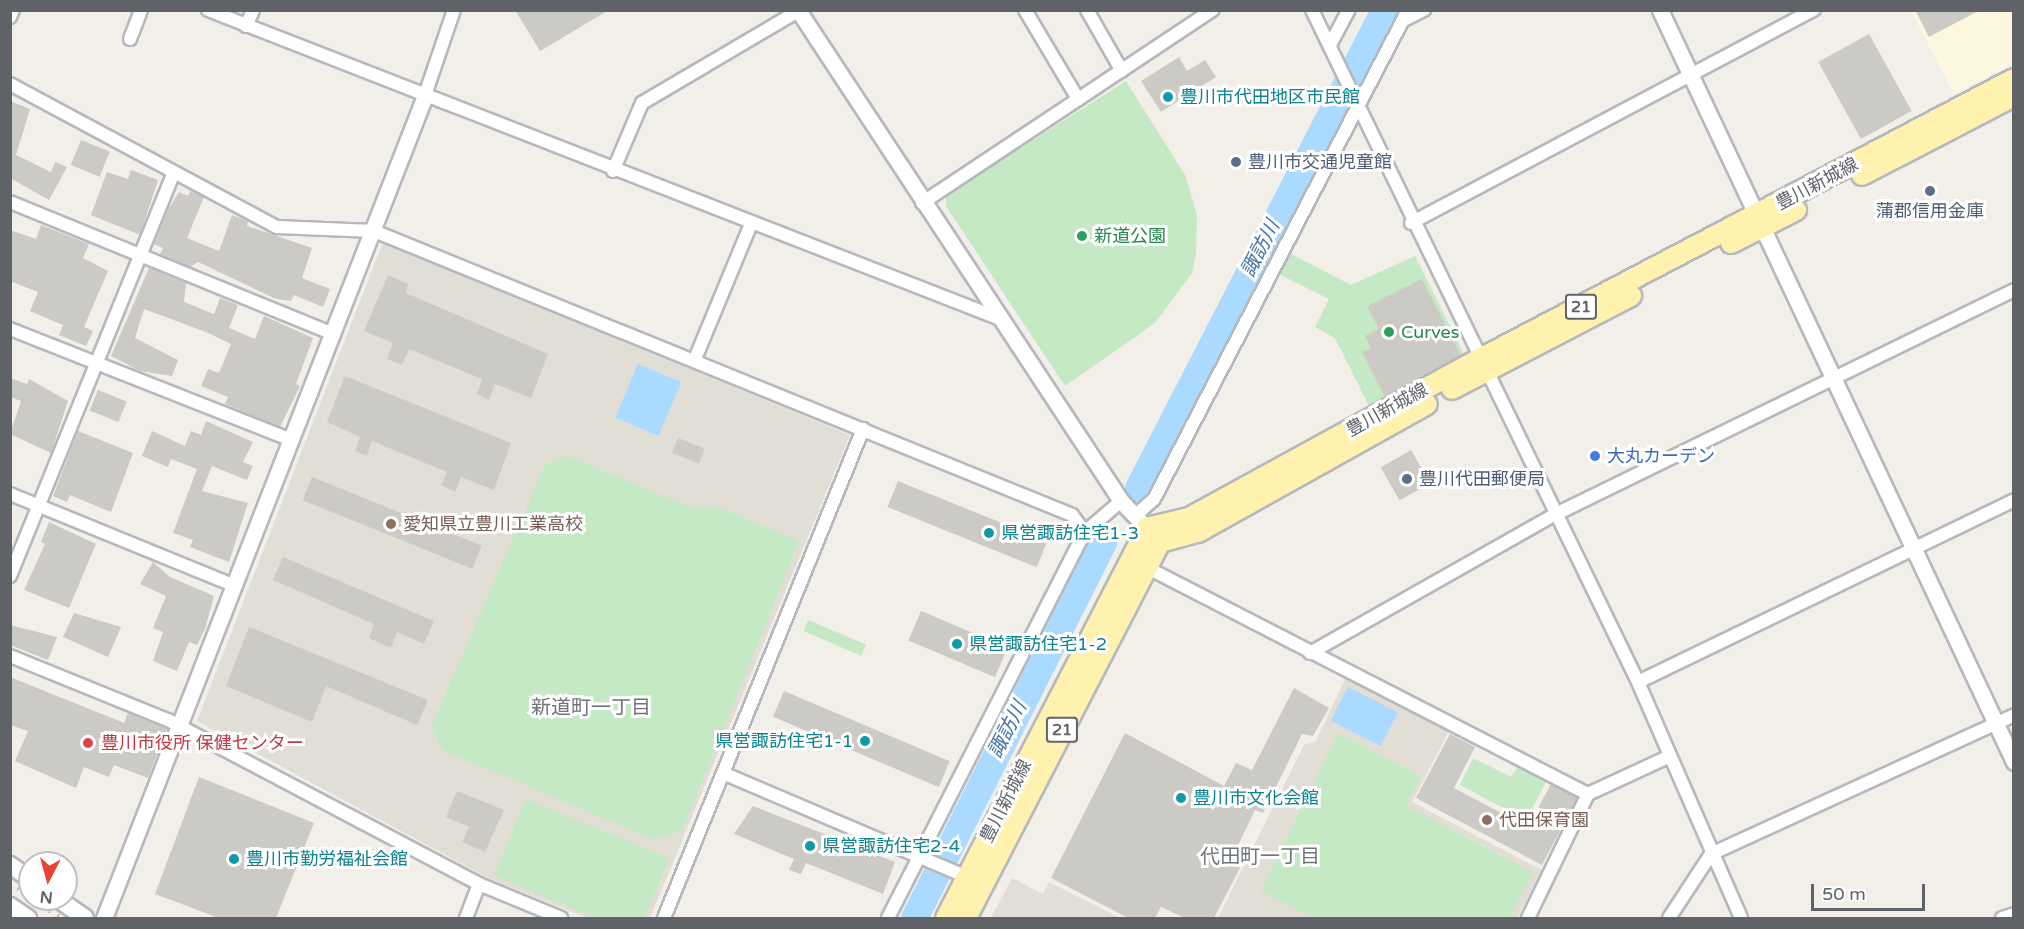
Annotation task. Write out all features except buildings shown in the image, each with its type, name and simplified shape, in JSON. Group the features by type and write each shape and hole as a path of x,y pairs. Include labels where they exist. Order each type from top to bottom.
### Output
{"main road":[{"name":"豊川新城線","path":"1760,221 2013,79"},
{"name":"豊川新城線","path":"1148,529 1198,532 1483,365 1760,221 2013,96"},
{"name":"豊川新城線","path":"946,918 1144,566 1148,529"},
{"name":"豊川新城線","path":"966,918 969,878 1148,529"},
{"path":"10,906 28,918"}],"street":[{"path":"10,17 13,10"},
{"path":"130,39 141,10"},
{"path":"208,10 424,98 750,225 998,318"},
{"path":"246,26 253,10"},
{"path":"104,918 375,231 454,10"},
{"path":"1025,10 1078,99"},
{"path":"1087,10 1122,71"},
{"path":"922,203 1213,10"},
{"path":"1312,10 1333,50 1411,223 1638,682 1668,758 1741,918"},
{"path":"1333,50 1348,10"},
{"path":"1148,529 1154,499 1357,106 1405,16 1424,10"},
{"path":"1660,10 2013,762"},
{"path":"1411,223 1814,10"},
{"path":"613,171 642,103 799,11 922,203 1121,501 1148,529"},
{"path":"10,84 277,227 375,231 695,359 1072,515 1085,532"},
{"path":"10,576 174,173"},
{"path":"10,202 334,334"},
{"path":"695,359 750,225"},
{"path":"1310,653 1554,515 2013,290"},
{"path":"10,329 292,440"},
{"path":"664,918 863,429"},
{"path":"10,494 236,586"},
{"path":"1638,682 2013,500"},
{"path":"888,918 926,858 1085,532 1121,501"},
{"path":"1144,566 1310,653 1458,723 1588,794"},
{"path":"10,656 180,728 479,884 561,918"},
{"path":"1669,918 1711,854 2013,715"},
{"path":"1528,918 1588,794 1668,758"},
{"path":"723,773 969,878"},
{"path":"466,918 479,884"},
{"path":"2002,918 2013,914"}],"shaded area":[{"path":"1911,11 2013,11 2013,63 1954,94"},
{"path":"383,242 850,435 650,918 587,918 488,878 197,721"},
{"path":"1346,677 1449,731 1412,802 1542,870 1517,918 1218,918 1304,745 1316,741"},
{"path":"1012,878 1043,894 1049,882 1120,918 991,918"}],"green space":[{"name":"新道公園","path":"1126,81 1185,175 1197,215 1196,255 1192,273 1155,323 1065,386 946,206 946,195"},
{"name":"Curves","path":"1289,253 1351,285 1415,256 1466,358 1369,406 1335,338 1315,327 1329,299 1279,274"},
{"path":"565,455 695,509 717,507 799,541 682,831 653,839 442,750 432,725 545,465"},
{"path":"808,620 866,645 861,656 803,631"},
{"path":"1338,733 1421,776 1406,806 1533,873 1509,918 1314,918 1261,891"},
{"path":"1473,758 1511,777 1518,766 1546,782 1526,820 1460,785"},
{"path":"526,799 669,858 644,918 597,918 494,876"}],"water":[{"path":"638,364 681,382 659,436 615,417"},
{"path":"1348,687 1398,712 1381,746 1331,721"}],"waterway":[{"name":"諏訪川","path":"1138,488 1384,10"},
{"name":"諏訪川","path":"914,918 1103,542"}],"railway":[{"path":"10,882 18,888"},
{"path":"51,911 61,918"}],"place":[{"name":"豊川市代田地区市民館","path":"1168,97"},
{"name":"豊川市交通児童館","path":"1236,162"},
{"name":"蒲郡信用金庫","path":"1930,191"},
{"name":"新道公園","path":"1082,236"},
{"name":"Curves","path":"1389,332"},
{"name":"大丸カーデン","path":"1595,456"},
{"name":"豊川代田郵便局","path":"1407,479"},
{"name":"愛知県立豊川工業高校","path":"391,524"},
{"name":"県営諏訪住宅1-3","path":"989,533"},
{"name":"県営諏訪住宅1-2","path":"957,644"},
{"name":"県営諏訪住宅1-1","path":"865,741"},
{"name":"豊川市役所 保健センター","path":"88,743"},
{"name":"豊川市文化会館","path":"1181,798"},
{"name":"代田保育園","path":"1487,820"},
{"name":"県営諏訪住宅2-4","path":"810,846"},
{"name":"豊川市勤労福祉会館","path":"234,859"}],"district":[{"name":"新道町一丁目","path":"591,708"},
{"name":"代田町一丁目","path":"1260,857"}]}
